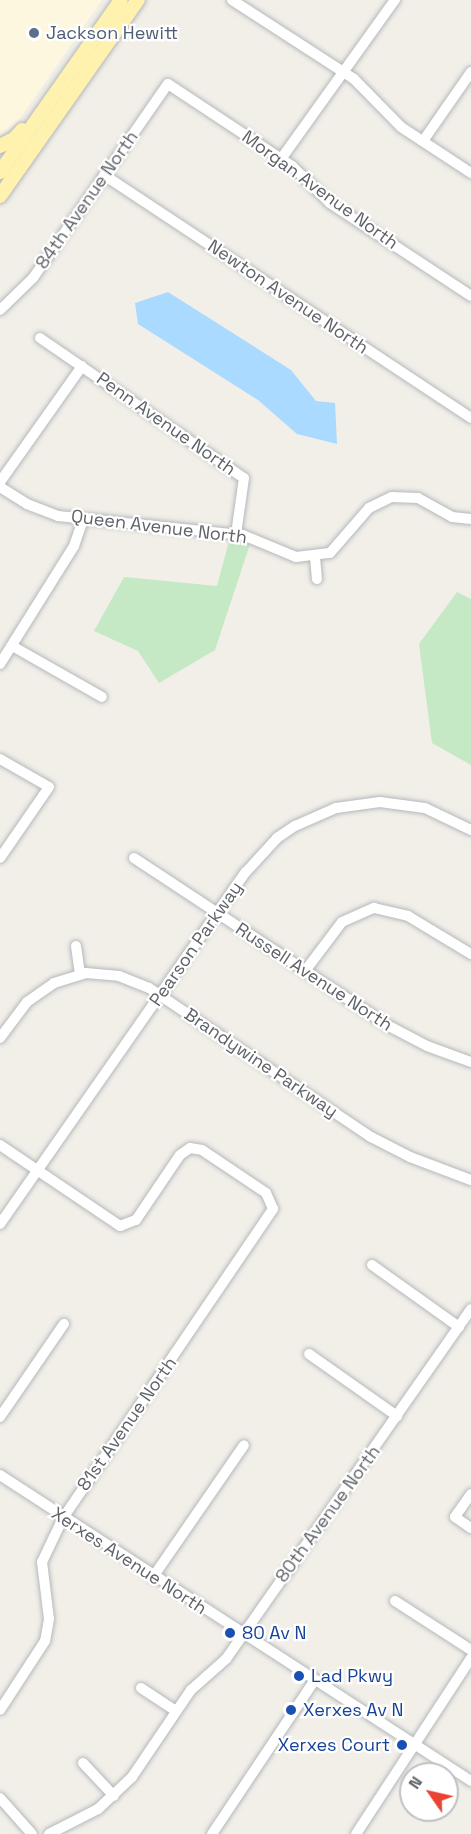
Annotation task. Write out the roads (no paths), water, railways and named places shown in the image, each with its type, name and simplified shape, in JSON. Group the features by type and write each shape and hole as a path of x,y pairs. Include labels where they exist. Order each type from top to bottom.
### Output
{"main road":[{"path":"0,196 3,171 121,0"},
{"path":"3,171 138,0"},
{"path":"0,146 19,134 68,64 88,46"}],"street":[{"path":"232,0 342,72 373,96 390,118 471,173"},
{"path":"281,159 395,0"},
{"path":"423,141 471,72"},
{"name":"Morgan Avenue North","path":"168,84 281,159 330,202 471,296"},
{"name":"84th Avenue North","path":"0,310 33,278 168,84"},
{"name":"Newton Avenue North","path":"104,176 471,418"},
{"name":"Penn Avenue North","path":"40,339 244,478 236,534"},
{"path":"0,482 82,366"},
{"name":"Queen Avenue North","path":"0,488 42,511 83,520 236,534 255,538 296,557 315,557"},
{"path":"317,579 315,557 339,546 369,508 393,497 418,498 452,517 471,519"},
{"path":"0,664 14,647 74,546 83,520"},
{"path":"14,647 102,697"},
{"path":"0,759 49,787 0,858"},
{"name":"Pearson Parkway","path":"0,1224 217,913 261,854 277,838 295,826 336,808 358,803 403,804 446,816 471,830"},
{"name":"Russell Avenue North","path":"134,858 406,1036 471,1062"},
{"path":"305,971 342,922 374,908 408,916 471,954"},
{"path":"76,946 80,974"},
{"name":"Brandywine Parkway","path":"0,1038 40,991 80,974 119,976 160,995 371,1137 410,1157 471,1179"},
{"path":"0,1145 38,1171"},
{"name":"81st Avenue North","path":"0,1710 45,1641 49,1620 42,1562 63,1518 271,1216 271,1202 266,1193 196,1148 180,1155 136,1220 126,1227 115,1224 38,1171"},
{"path":"372,1265 459,1327"},
{"name":"80th Avenue North","path":"49,1834 79,1821 114,1796 132,1777 201,1678 226,1659 471,1309"},
{"path":"0,1417 64,1324"},
{"path":"309,1354 397,1416"},
{"path":"153,1577 244,1445"},
{"name":"Xerxes Avenue North","path":"0,1475 153,1577 471,1781"},
{"path":"471,1494 455,1517 471,1528"},
{"path":"395,1601 471,1650"},
{"path":"356,1834 471,1658"},
{"path":"212,1834 315,1680"},
{"path":"141,1688 177,1711"},
{"path":"83,1762 114,1796"},
{"path":"0,1798 32,1834"}],"water":[{"path":"168,292 291,370 316,401 335,403 337,444 297,434 258,400 138,324 135,303"}],"place":[{"name":"Jackson Hewitt","path":"34,33"},
{"name":"80 Av N","path":"230,1633"},
{"name":"Lad Pkwy","path":"299,1676"},
{"name":"Xerxes Av N","path":"291,1710"},
{"name":"Xerxes Court","path":"402,1745"}]}
